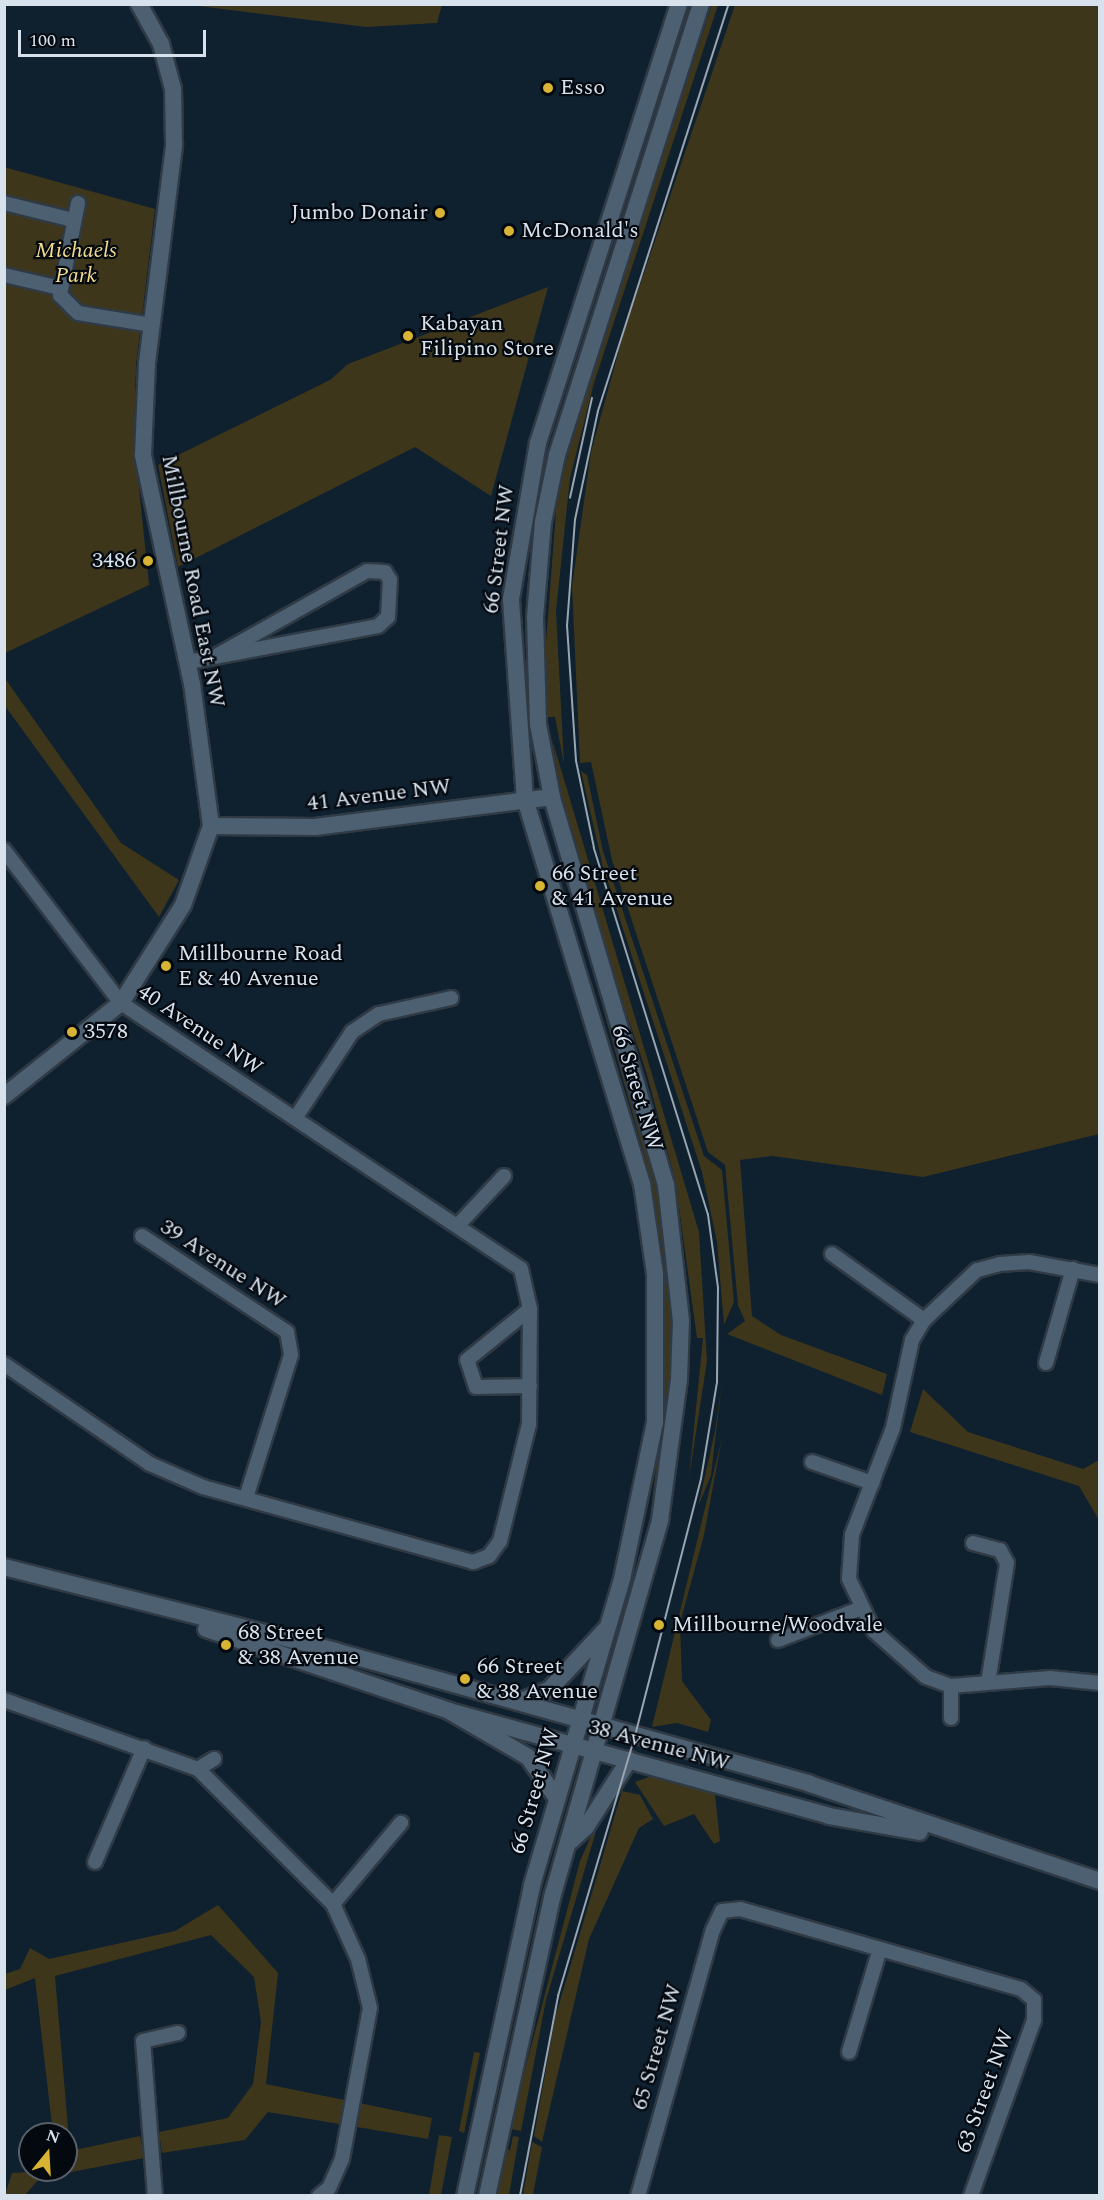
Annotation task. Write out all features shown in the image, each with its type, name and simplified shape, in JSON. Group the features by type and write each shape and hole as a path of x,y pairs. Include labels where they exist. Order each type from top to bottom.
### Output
{"main road":[{"name":"Millbourne Road East NW","path":"4,1096 121,1003 183,905 211,826 188,662 166,578 143,455 152,326 174,145 173,89 161,44 139,4"},
{"name":"66 Street NW","path":"465,2196 506,1993 556,1797 637,1519 655,1422 655,1274 642,1184 525,800 511,599 526,500 580,302 679,4"},
{"name":"66 Street NW","path":"487,2196 522,2019 660,1520 676,1413 681,1321 666,1185 650,1119 552,797 534,662 543,522 570,411 701,4"},
{"name":"41 Avenue NW","path":"211,826 315,827 552,797"},
{"name":"38 Avenue NW","path":"4,1567 521,1701 810,1784 967,1840 1100,1881"},
{"name":"38 Avenue NW","path":"106,1595 449,1711 829,1816 967,1840"},
{"path":"521,1701 550,1689 606,1628"},
{"path":"449,1711 528,1757 556,1797"},
{"path":"570,1841 586,1827 629,1760"}],"street":[{"path":"4,203 73,220"},
{"path":"60,288 78,203"},
{"path":"4,275 60,288 78,313 152,326"},
{"path":"188,662 378,626 388,617 390,580 385,572 367,572 218,655"},
{"name":"40 Avenue NW","path":"4,850 121,1003 459,1224 515,1264 527,1290 530,1309 529,1424 500,1541 489,1556 473,1562 246,1498"},
{"path":"296,1117 352,1032 379,1014 451,998"},
{"path":"459,1224 504,1176"},
{"name":"39 Avenue NW","path":"142,1236 287,1332 291,1355 246,1498"},
{"path":"832,1254 924,1320"},
{"path":"1100,1275 1029,1262 977,1270 924,1320 912,1340 893,1428 852,1535 849,1579 859,1609 889,1649 926,1677 951,1686 1050,1678 1100,1683"},
{"path":"1046,1363 1073,1269"},
{"path":"530,1309 467,1360 476,1387 530,1386"},
{"path":"4,1364 150,1464 246,1498"},
{"path":"812,1462 872,1483"},
{"path":"973,1544 1000,1550 1007,1563 988,1683"},
{"path":"778,1640 859,1609"},
{"path":"951,1686 951,1718"},
{"path":"4,1700 198,1769 333,1904 358,1959 370,2008 342,2159 329,2188 319,2196"},
{"path":"95,1862 144,1748"},
{"path":"198,1769 214,1759"},
{"path":"333,1904 401,1823"},
{"name":"65 Street NW","path":"638,2196 722,1911 740,1909 879,1952"},
{"path":"849,2052 879,1952"},
{"name":"63 Street NW","path":"879,1952 1021,1989 1034,2000 1034,2020 971,2196"},
{"path":"155,2196 142,2041 178,2033"}],"green space":[{"path":"442,4 437,23 366,27 191,5"},
{"path":"712,5 718,5 594,383 570,478 556,611 564,764 555,717 547,717 544,668 557,498 582,400"},
{"path":"735,5 1099,5 1099,1134 923,1177 773,1156 740,1160 752,1316 781,1335 887,1374 882,1395 727,1334 745,1321 738,1305 725,1165 708,1152 612,860 591,762 580,763 572,586 591,452 624,332"},
{"name":"Michaels Park","path":"4,167 155,209 136,365 134,439 149,585 5,653"},
{"path":"548,287 491,496 415,447 178,567 158,465 330,380 348,364"},
{"path":"4,677 121,843 179,880 159,917 5,706"},
{"path":"552,739 699,1232 707,1361 689,1478 703,1338 697,1338 675,1179 646,1071 584,889 575,844 570,845"},
{"path":"581,771 587,775 603,851 704,1156 722,1170 734,1302 724,1325 717,1242 702,1172 603,867"},
{"path":"600,998 655,1172 671,1297 671,1383 649,1531 665,1384 662,1250 647,1165"},
{"path":"722,1382 711,1475 698,1507 715,1431"},
{"path":"923,1389 968,1432 1083,1469 1099,1460 1099,1520 1079,1486 910,1432"},
{"path":"722,1438 704,1535 680,1623 682,1681 711,1720 708,1732 677,1723 652,1727"},
{"path":"652,1776 715,1794 720,1841 714,1844 694,1814 664,1826 635,1782"},
{"path":"622,1791 640,1795 653,1819 639,1828 589,1939 542,2142 534,2136 555,2018"},
{"path":"602,1811 546,2000 521,2131 510,2129 506,2142 580,1861"},
{"path":"218,1905 278,1973 266,2084 432,2118 428,2139 268,2112 245,2140 162,2153 159,2132 228,2118 253,2084 261,2022 254,1977 211,1935 55,1976 68,2122 52,2122 35,1978 5,1990 5,1974 20,1969 30,1948 49,1959 175,1931"},
{"path":"474,2052 480,2053 464,2133 459,2131"},
{"path":"439,2135 452,2137 441,2195 429,2195"},
{"path":"140,2136 144,2158 78,2171 78,2149"},
{"path":"513,2136 519,2137 509,2195 497,2196 504,2149 510,2150"},
{"path":"532,2142 542,2147 533,2195 523,2195"},
{"path":"12,2173 18,2173 18,2182 36,2182 25,2195 5,2195"}],"tram line":[{"path":"520,2196 558,1996 635,1736 701,1479 717,1382 718,1288 708,1215 594,848 576,761 567,626 575,520 598,411 729,4"},
{"path":"570,498 592,398"}],"place":[{"name":"Esso","path":"548,88"},
{"name":"Jumbo Donair","path":"440,213"},
{"name":"McDonald's","path":"509,231"},
{"name":"Kabayan Filipino Store","path":"408,336"},
{"name":"3486","path":"148,561"},
{"name":"66 Street & 41 Avenue","path":"540,886"},
{"name":"Millbourne Road E & 40 Avenue","path":"166,966"},
{"name":"3578","path":"72,1032"},
{"name":"Millbourne/Woodvale","path":"659,1625"},
{"name":"68 Street & 38 Avenue","path":"226,1645"},
{"name":"66 Street & 38 Avenue","path":"465,1679"}]}
